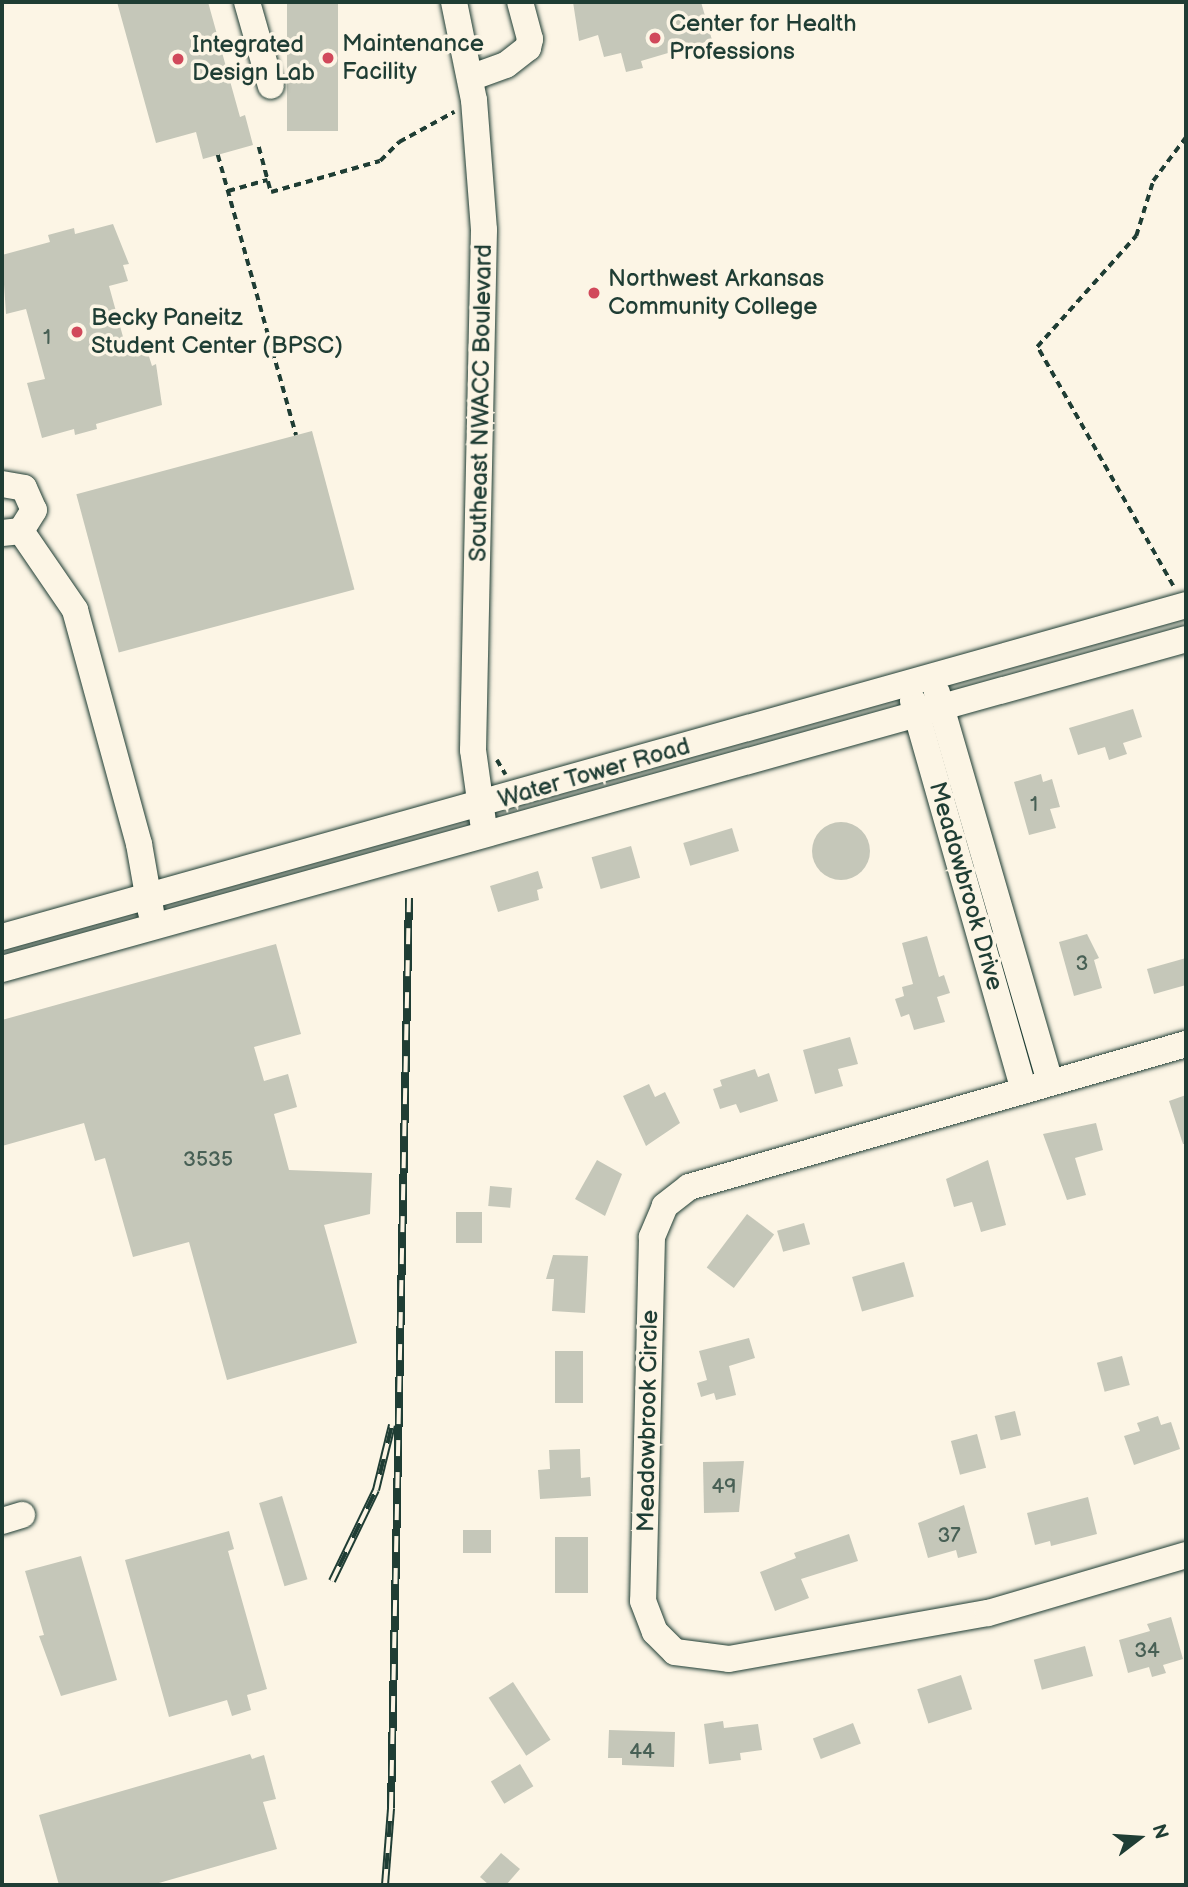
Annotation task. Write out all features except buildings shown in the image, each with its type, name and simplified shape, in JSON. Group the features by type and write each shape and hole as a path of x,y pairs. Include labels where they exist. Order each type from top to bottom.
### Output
{"street":[{"path":"247,2 271,86"},
{"name":"Southeast NWACC Boulevard","path":"454,2 470,78 484,230 473,740 484,835"},
{"path":"470,78 506,65 528,48 520,2"},
{"path":"2,484 24,488 33,502 32,518 11,532 75,610 139,844 155,928"},
{"name":"Water Tower Road","path":"2,937 481,806 920,679 1180,597"},
{"name":"Water Tower Road","path":"2,969 1186,639"},
{"name":"Meadowbrook Drive","path":"920,679 1024,1090"},
{"name":"Meadowbrook Drive","path":"929,712 1050,1082"},
{"name":"Meadowbrook Circle","path":"1186,1044 689,1187 665,1206 652,1237 643,1601 655,1632 675,1652 729,1659 988,1613 1186,1555"}],"path":[{"path":"259,147 271,192 380,161 399,142 462,107"},
{"path":"1180,597 1037,347 1136,236 1153,181 1186,137"},
{"path":"218,155 296,435"},
{"path":"228,191 267,180"}],"railway":[{"path":"385,1885 391,1808 409,898"},
{"path":"332,1581 376,1490 392,1425"}],"place":[{"name":"Center for Health Professions","path":"655,38"},
{"name":"Maintenance Facility","path":"328,58"},
{"name":"Integrated Design Lab","path":"178,59"},
{"name":"Northwest Arkansas Community College","path":"594,293"},
{"name":"Becky Paneitz Student Center (BPSC)","path":"77,332"}]}
